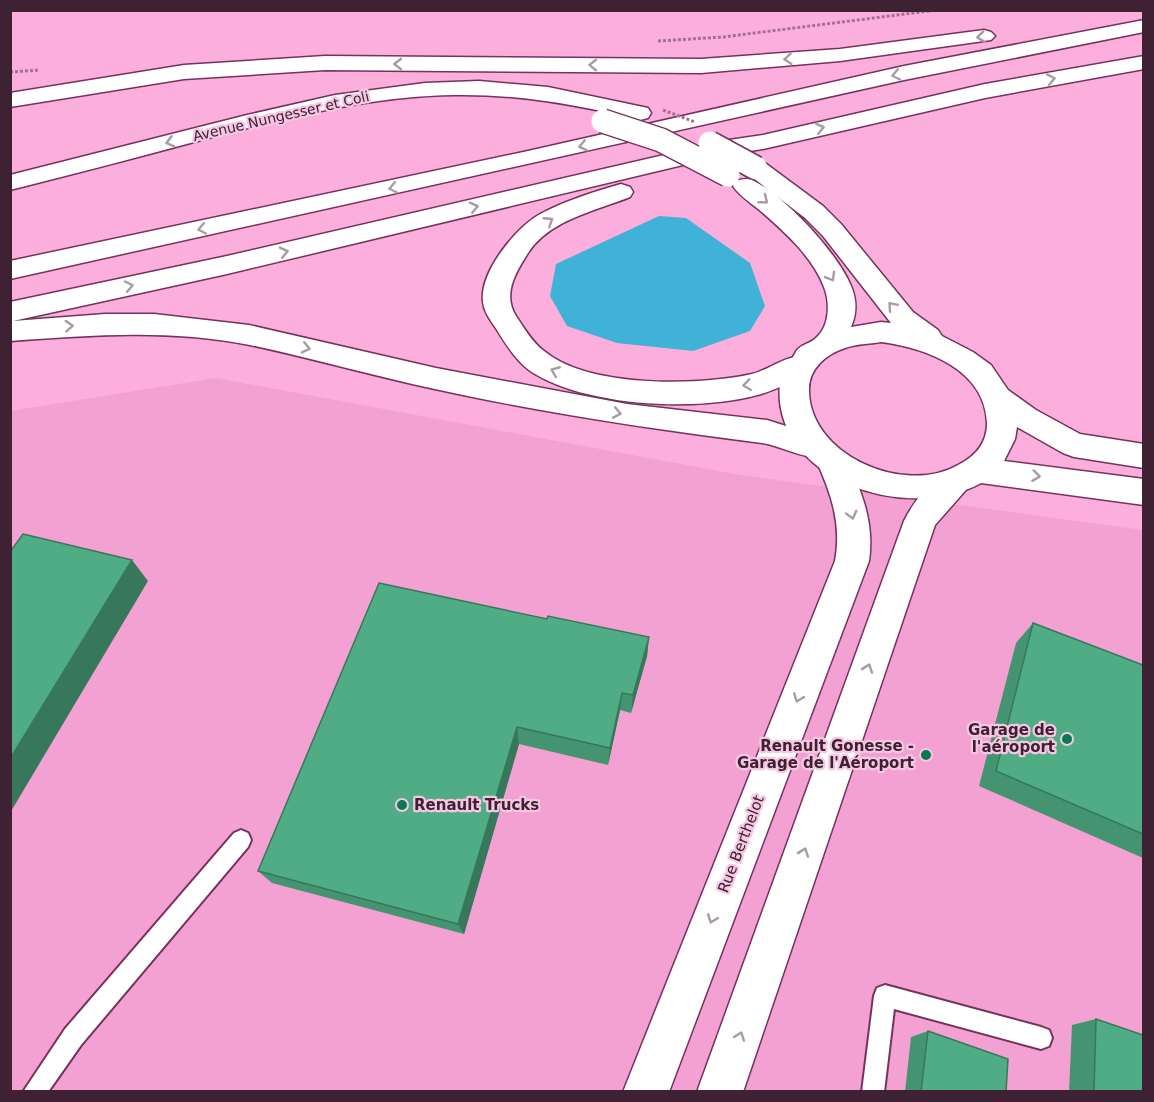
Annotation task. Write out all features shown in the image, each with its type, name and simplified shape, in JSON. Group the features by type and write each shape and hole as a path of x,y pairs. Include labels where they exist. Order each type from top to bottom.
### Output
{"main road":[{"path":"10,100 184,72 325,63 701,66 840,55 1143,15"},
{"path":"10,270 517,161 904,73 1143,26"},
{"path":"10,312 239,262 729,147 763,142 985,91 1143,62"},
{"name":"Avenue Nungesser et Coli","path":"10,183 295,110 377,93 455,88 507,89 573,98 640,113 685,130 756,168 813,212 832,230 903,319 937,344"},
{"name":"Avenue Nungesser et Coli","path":"10,200 313,121 394,107 436,104 515,105 553,110 603,121 661,140 728,175 789,221 812,248 833,279 842,300 842,310 830,341"},
{"path":"763,142 742,155 596,199 551,218 523,241 500,276 496,301 507,326 533,358 546,368 588,384 657,393 710,391 758,384 801,365 818,348 830,341 854,334 881,332 909,335 937,344 958,355 977,370 996,396 1025,418 1066,442 1143,456"},
{"path":"10,331 105,324 154,324 201,328 249,335 436,379 627,415 767,432 824,454 859,476 891,485 924,487 966,476 1143,492"},
{"path":"801,365 792,387 794,411 799,424 824,454"},
{"path":"720,1092 920,521 927,510 966,476 987,462 1000,442 1003,419 996,396"},
{"name":"Rue Berthelot","path":"646,1092 852,561 856,546 856,531 846,493 824,454"}],"lane":[{"path":"34,1092 73,1037 241,840"},
{"path":"873,1092 885,996 1041,1038"}],"shaded area":[{"path":"216,378 740,475 1143,530 1143,1091 11,1092 11,411"}],"water":[{"path":"659,216 686,218 750,263 765,306 750,331 693,351 617,343 567,326 550,296 556,264"}],"building":[{"path":"23,534 132,560 10,759 10,552"},
{"name":"Renault Trucks","path":"379,583 547,619 548,616 649,637 633,695 622,693 610,748 517,727 458,924 258,871"},
{"name":"Garage de l'aéroport","path":"1033,623 1143,665 1143,834 996,771"},
{"path":"1096,1019 1143,1035 1143,1092 1094,1092"},
{"path":"928,1031 1008,1059 1006,1092 921,1092"}],"place":[{"name":"Garage de l'aéroport","path":"1067,739"},
{"name":"Renault Gonesse - Garage de l'Aéroport","path":"926,755"},
{"name":"Renault Trucks","path":"402,805"}]}
